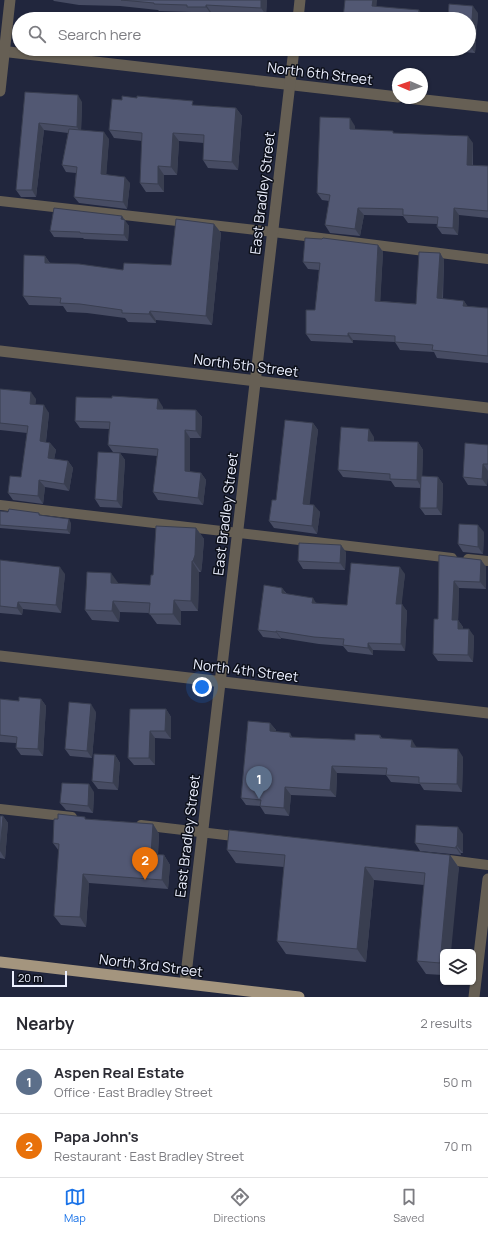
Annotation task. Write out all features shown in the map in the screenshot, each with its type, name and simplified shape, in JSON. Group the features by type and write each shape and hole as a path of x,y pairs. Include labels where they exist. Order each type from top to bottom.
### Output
{"main road":[{"name":"North 3rd Street","path":"0,962 299,997"}],"street":[{"path":"0,91 2,51 10,0"},
{"path":"299,12 300,0"},
{"name":"North 6th Street","path":"2,51 12,52"},
{"name":"North 6th Street","path":"46,56 392,96"},
{"name":"East Bradley Street","path":"185,984 293,56"},
{"path":"428,100 488,107"},
{"name":"North 5th Street","path":"0,351 488,408"},
{"name":"North 4th Street","path":"0,656 488,713"},
{"path":"474,997 488,879"}],"lane":[{"path":"0,201 273,232 488,259"},
{"path":"0,505 488,562"},
{"path":"0,809 79,818"},
{"path":"133,824 250,838"},
{"path":"432,858 488,864"}],"building":[{"path":"121,0 261,0 261,8 206,5 206,7 187,7 187,5 154,4"},
{"path":"345,0 373,0 372,6 419,10 419,12 344,12"},
{"path":"449,4 473,6 473,12 448,12"},
{"path":"25,92 78,95 77,127 39,123 32,190 16,190"},
{"path":"122,96 193,101 192,105 236,108 232,162 203,160 204,135 173,133 171,167 158,166 158,184 140,183 142,133 109,130 112,99 122,100"},
{"path":"320,117 350,118 350,129 393,131 393,133 468,136 467,165 488,166 488,211 454,208 453,228 437,227 438,217 403,215 403,209 358,208 355,229 325,225 330,195 317,193"},
{"path":"69,129 104,132 101,174 125,177 123,202 74,197 77,167 62,165"},
{"path":"54,208 122,216 121,219 125,220 124,235 50,231"},
{"path":"176,219 214,224 206,316 150,311 149,314 122,313 122,310 80,304 60,303 61,298 23,296 24,255 45,256 45,263 79,264 123,270 124,263 171,265"},
{"path":"305,238 323,238 378,245 375,301 416,304 419,252 440,253 437,298 464,301 463,306 488,308 488,356 432,350 433,345 395,342 395,336 348,333 348,336 306,334 306,310 315,310 320,263 303,262"},
{"path":"0,389 31,392 30,404 44,405 40,441 50,443 48,458 68,461 64,484 39,480 38,496 8,493 10,476 21,477 28,426 0,423"},
{"path":"112,396 158,399 157,409 196,410 196,431 185,430 185,471 201,473 198,498 153,492 158,449 108,445 110,422 75,421 76,397 112,398"},
{"path":"285,420 313,423 303,504 314,505 312,526 269,521 272,500 276,500"},
{"path":"341,427 369,429 368,441 418,442 417,480 390,479 390,474 338,470"},
{"path":"465,443 488,445 488,464 483,464 482,479 463,477"},
{"path":"98,452 120,453 117,501 95,499"},
{"path":"421,476 438,477 437,508 420,508"},
{"path":"9,509 69,519 67,530 0,525 0,511 8,512"},
{"path":"459,524 478,525 478,547 458,544"},
{"path":"156,526 196,528 195,555 192,561 191,601 174,600 173,614 149,614 150,603 113,601 112,611 85,610 87,572 111,573 111,583 150,585 151,575 153,575"},
{"path":"299,543 341,545 340,563 298,561"},
{"path":"439,555 481,560 480,582 454,581 452,620 458,620 458,629 469,629 468,655 433,654 434,619 438,619"},
{"path":"0,560 60,567 56,605 18,602 17,608 0,606"},
{"path":"351,563 400,567 396,604 402,604 401,644 368,643 368,648 343,645 344,639 258,630 264,585 282,588 282,593 313,598 312,603 347,605"},
{"path":"19,697 41,699 38,749 16,748 17,737 0,735 0,699 19,701"},
{"path":"69,702 91,704 87,751 65,749"},
{"path":"130,709 166,709 165,731 150,731 149,758 128,758"},
{"path":"248,721 270,723 270,731 290,733 290,737 355,740 355,734 380,735 380,738 412,740 411,747 458,749 457,784 419,783 419,777 386,775 387,768 332,766 330,790 285,787 284,808 260,806 261,800 241,798"},
{"path":"94,754 115,755 113,783 92,781"},
{"path":"62,783 89,784 88,806 60,803"},
{"path":"58,814 85,817 85,819 153,824 151,854 164,855 162,880 83,874 80,917 54,916 59,844 53,843 54,819 58,819"},
{"path":"0,816 3,816 0,850"},
{"path":"416,825 458,827 456,848 415,843"},
{"path":"229,830 450,855 441,949 440,949 440,963 417,961 425,873 365,867 357,949 277,941 285,855 227,850"}],"place":[{"name":"Aspen Real Estate","path":"259,799"},
{"name":"Papa John's","path":"145,880"}]}
